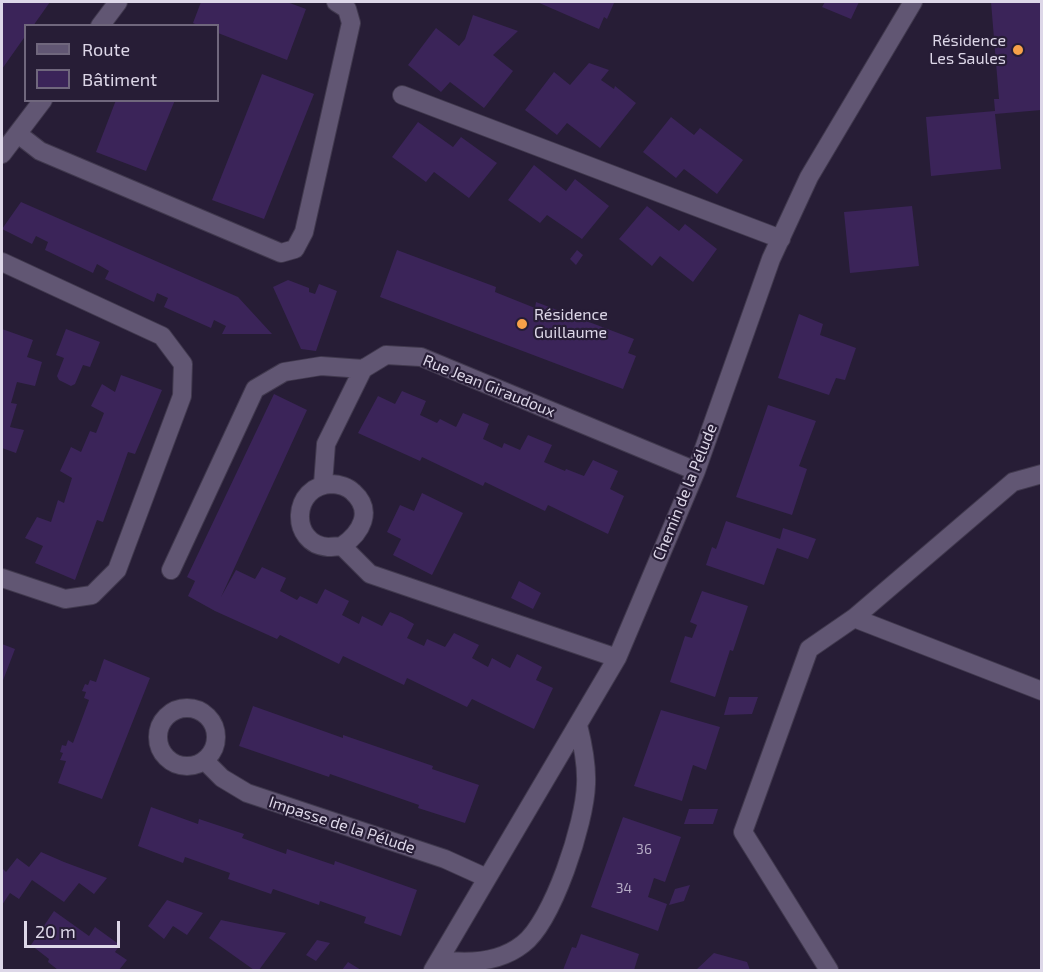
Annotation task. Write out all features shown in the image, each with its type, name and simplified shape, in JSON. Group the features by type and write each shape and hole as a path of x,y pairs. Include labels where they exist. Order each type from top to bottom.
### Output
{"street":[{"path":"102,24 118,2"},
{"path":"18,134 40,151 281,253 295,249 303,232 351,23 347,9 336,2"},
{"name":"Chemin de la Pélude","path":"436,965 617,658 696,471 771,259 809,177 914,2"},
{"path":"402,95 781,239"},
{"path":"2,154 42,102"},
{"path":"2,262 162,336 183,364 182,396 117,570 92,595 65,599 2,578"},
{"name":"Rue Jean Giraudoux","path":"363,369 386,355 420,357 696,471"},
{"path":"171,570 255,389 284,372 321,366 363,369 326,444 322,484"},
{"path":"829,970 743,832 809,649 854,618 1012,482 1041,474"},
{"path":"322,484 339,484 353,492 362,506 363,522 356,537 342,546 327,547 314,542 304,532 299,518 301,504 310,491 322,484"},
{"path":"342,546 370,574 617,658"},
{"path":"854,618 1041,692"},
{"path":"436,965 495,959 524,944 547,915 580,825 586,786 585,751 578,726"},
{"name":"Impasse de la Pélude","path":"205,760 222,778 247,793 445,859 487,878"}],"building":[{"path":"2,2 50,2 34,24 24,24 24,38 2,69"},
{"path":"201,2 287,2 306,9 287,60 219,33 219,24 193,23"},
{"path":"537,2 614,3 607,19 604,17 599,29"},
{"path":"825,2 859,2 851,19 822,7"},
{"path":"991,2 1041,2 1041,110 995,114 1001,169 931,176 926,117 995,111 994,99 999,99"},
{"path":"473,15 518,31 493,55 513,71 484,108 450,82 441,92 408,65 436,28 459,46 465,39"},
{"path":"589,63 609,70 601,80 614,89 615,86 636,103 600,148 567,123 557,135 525,110 554,72 570,85"},
{"path":"262,74 314,94 264,219 212,200"},
{"path":"115,102 174,102 146,171 96,152"},
{"path":"671,117 694,135 700,128 743,160 717,194 684,169 676,178 643,152"},
{"path":"418,122 453,147 461,137 497,163 469,198 434,172 426,182 392,157"},
{"path":"534,165 566,191 575,179 609,206 582,239 547,215 540,223 508,200"},
{"path":"21,202 238,297 272,334 222,334 226,326 214,320 211,328 164,307 168,298 157,293 154,302 105,279 109,271 97,264 93,273 45,250 48,242 36,236 32,244 2,229"},
{"path":"647,206 679,231 685,224 717,249 693,282 660,256 652,266 619,239"},
{"path":"912,206 919,266 850,273 844,212"},
{"name":"Résidence Guillaume","path":"397,250 496,287 495,292 535,308 536,302 634,339 628,353 636,356 623,389 380,297"},
{"path":"577,250 583,255 576,265 570,259"},
{"path":"288,280 309,288 309,292 315,294 319,284 337,291 316,351 301,349 273,287"},
{"path":"799,314 823,324 820,335 856,348 845,380 836,378 829,395 778,378"},
{"path":"2,329 33,340 27,357 42,362 35,386 17,382 11,403 17,404 10,427 24,430 16,453 2,448"},
{"path":"66,329 100,342 90,367 83,365 75,384 71,386 59,380 57,376 64,358 56,355"},
{"path":"121,375 162,390 135,454 128,452 103,522 97,520 75,580 35,563 43,546 25,538 37,517 51,522 58,500 64,503 72,478 60,471 71,447 81,452 90,431 96,433 104,413 91,406 102,384 115,392"},
{"path":"402,391 426,401 420,415 437,423 440,419 456,427 463,413 489,424 483,439 502,448 504,443 520,450 528,435 552,445 544,462 565,471 566,469 584,476 593,460 618,471 610,489 624,496 608,534 548,505 545,511 485,482 483,486 422,457 420,461 358,433 378,396 395,404"},
{"path":"274,394 307,410 221,597 236,570 255,579 262,567 286,578 280,591 297,600 300,596 317,604 325,589 349,601 342,615 359,624 362,616 382,626 390,612 414,624 407,638 424,646 427,639 445,647 454,633 479,645 472,658 488,667 492,658 510,668 517,654 542,667 536,680 553,688 534,729 472,699 467,707 407,678 404,685 343,656 339,664 280,635 277,639 188,596 195,581 187,577"},
{"path":"768,405 816,421 799,466 807,469 792,515 736,497"},
{"path":"422,493 463,513 432,575 393,555 401,539 387,532 400,505 414,511"},
{"path":"726,521 780,539 783,528 816,539 808,559 777,548 764,585 706,565 712,547 716,549"},
{"path":"519,581 541,593 533,609 511,598"},
{"path":"702,591 748,606 733,651 730,650 715,697 670,682 685,636 692,638 697,625 690,622"},
{"path":"2,644 15,649 2,683"},
{"path":"104,659 150,678 102,799 58,783 66,761 60,760 63,753 60,752 62,745 66,746 68,740 73,743 89,700 84,698 86,692 82,691 90,680 96,682"},
{"path":"729,697 758,697 752,714 724,715"},
{"path":"253,706 343,738 343,735 433,766 432,769 479,785 465,823 418,808 419,805 330,774 329,777 239,746"},
{"path":"661,710 720,727 706,770 693,765 682,801 634,786"},
{"path":"151,807 198,824 199,819 244,834 242,838 286,854 287,849 334,865 335,861 417,890 401,936 364,923 366,917 320,901 319,905 273,889 271,894 228,879 230,873 185,857 183,863 138,846"},
{"path":"689,809 718,809 713,824 684,824"},
{"path":"623,817 681,837 665,882 654,878 648,897 667,904 658,931 591,907"},
{"path":"41,852 107,878 94,894 79,883 64,902 32,880 19,899 10,893 2,905 2,868 6,872 17,858 29,867"},
{"path":"690,885 684,901 669,905 675,889"},
{"path":"167,900 203,913 187,935 173,926 164,939 148,926"},
{"path":"54,911 89,936 95,927 120,945 115,952 127,960 119,970 58,970 48,962 49,959 31,945"},
{"path":"221,920 286,933 259,970 254,970 209,938"},
{"path":"581,934 639,954 634,970 563,970 572,947 576,948"},
{"path":"317,940 330,943 316,961 306,955"},
{"path":"714,953 747,962 750,970 696,970"},
{"path":"348,962 361,970 342,970"}],"place":[{"name":"Résidence Les Saules","path":"1018,50"},
{"name":"Résidence Guillaume","path":"522,324"}]}
